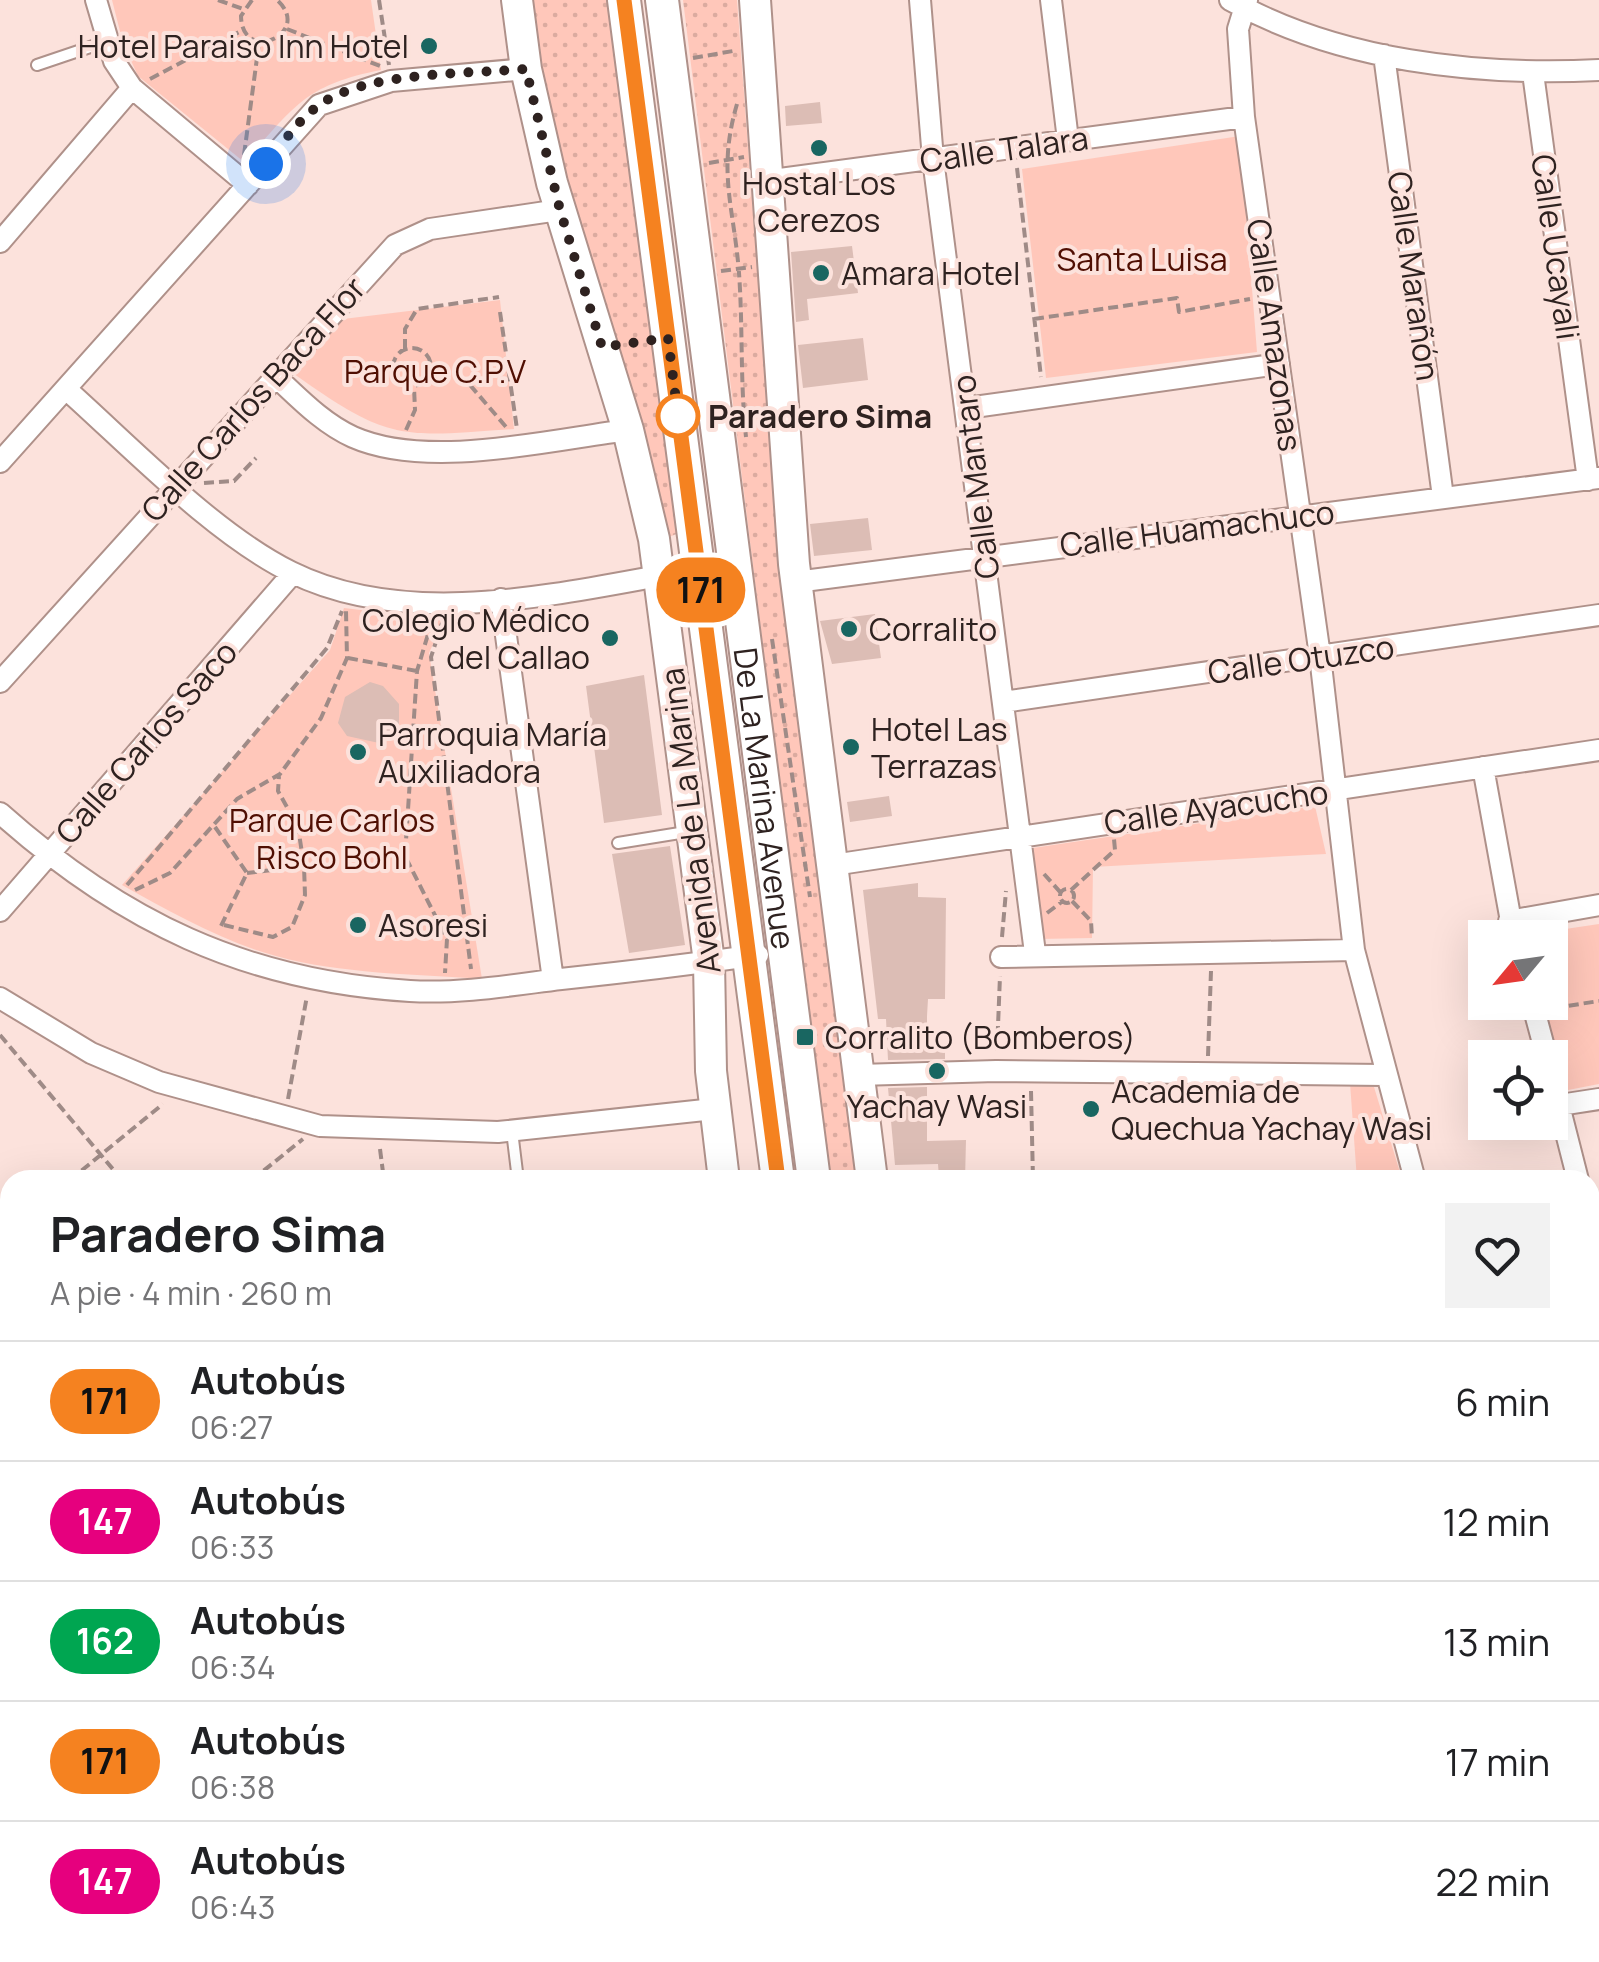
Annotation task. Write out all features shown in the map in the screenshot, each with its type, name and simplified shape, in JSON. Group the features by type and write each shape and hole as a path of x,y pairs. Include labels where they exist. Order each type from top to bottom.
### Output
{"main road":[{"name":"Avenida de La Marina","path":"517,0 526,69 560,210 628,430 660,576 708,962 714,1109 723,1170"},
{"name":"De La Marina Avenue","path":"624,0 777,1170"},
{"name":"De La Marina Avenue","path":"662,0 813,1170"},
{"path":"755,0 796,582 871,1170"}],"street":[{"path":"96,0 108,41 132,88 244,182"},
{"name":"Calle Mantaro","path":"920,0 933,158 1035,953"},
{"path":"1052,0 1068,140"},
{"path":"1240,3 1384,55 1533,73 1599,70"},
{"name":"Calle Amazonas","path":"1240,3 1237,53 1244,117 1320,656 1354,950 1412,1170"},
{"name":"Calle Marañón","path":"1384,55 1443,497"},
{"path":"0,462 244,182 319,104 343,93 391,81 526,69"},
{"name":"Calle Ucayali","path":"1533,73 1594,479"},
{"path":"0,242 132,88"},
{"name":"Calle Talara","path":"764,167 933,158 1244,117"},
{"name":"Calle Carlos Baca Flor","path":"0,682 383,256 410,236 430,229 560,210"},
{"path":"967,408 1279,364"},
{"path":"274,375 325,420 353,437 388,447 435,451 628,430"},
{"path":"66,389 252,549 292,573 345,592 443,602 501,599 698,569"},
{"name":"Calle Huamachuco","path":"796,582 1594,479"},
{"name":"Calle Carlos Saco","path":"0,911 292,573"},
{"path":"501,599 552,980"},
{"name":"Calle Otuzco","path":"1003,702 1599,615"},
{"name":"Calle Ayacucho","path":"833,865 1599,750"},
{"path":"1484,767 1510,920"},
{"path":"0,813 48,856 210,948 311,977 410,991 448,991 785,952"},
{"path":"1546,920 1599,906"},
{"path":"1000,957 1035,953 1354,950"},
{"path":"0,998 91,1053 181,1089 320,1126 512,1130 714,1109"},
{"path":"860,1075 996,1071 1384,1074"},
{"path":"1568,1104 1599,1099"},
{"path":"1568,1138 1576,1170"}],"lane":[{"path":"37,64 108,41"},
{"path":"618,843 692,831"},
{"path":"512,1130 517,1170"}],"path":[{"path":"218,0 244,8"},
{"path":"243,30 244,8 252,0"},
{"path":"243,30 259,43 272,42 286,28 287,13 278,0"},
{"path":"286,28 390,69 379,0"},
{"path":"132,88 243,30"},
{"path":"244,182 259,43"},
{"path":"670,62 758,46"},
{"path":"1014,147 1044,396"},
{"path":"684,167 764,167"},
{"path":"698,274 771,264"},
{"path":"1034,320 1177,298 1179,312 1270,296"},
{"path":"405,350 404,329 417,309 499,297"},
{"path":"500,312 520,443"},
{"path":"405,350 422,351 431,365 425,382 403,385 393,371 397,356 405,350"},
{"path":"470,385 520,443"},
{"path":"388,447 412,419 414,386"},
{"path":"174,485 234,482 256,458"},
{"path":"346,602 348,658 321,718 280,774 237,799 170,873 117,895 327,648 346,602"},
{"path":"443,602 418,671 405,856 447,939 448,991"},
{"path":"443,602 432,657 474,989"},
{"path":"348,658 418,671"},
{"path":"222,924 273,937 292,927 305,895 298,827 278,791 280,774"},
{"path":"1072,901 1063,901 1060,896 1064,890 1071,890 1115,850 1112,822"},
{"path":"215,827 247,873"},
{"path":"776,871 833,865"},
{"path":"247,873 304,866"},
{"path":"210,948 247,873"},
{"path":"996,1071 1006,888"},
{"path":"1071,890 1072,901 1092,921 1092,953"},
{"path":"1208,1073 1211,951"},
{"path":"284,1118 311,977"},
{"path":"1568,1004 1599,1001"},
{"path":"0,1034 114,1170"},
{"path":"1031,1072 1033,1170"},
{"path":"82,1170 181,1089"},
{"path":"265,1170 320,1126"},
{"path":"378,1129 383,1170"}],"green space":[{"path":"112,0 371,0 381,70 317,91 289,113 244,162 138,76 123,43"},
{"path":"531,0 611,0 682,532 666,538 570,204 541,69"},
{"path":"683,0 737,0 781,586 856,1170 828,1170"},
{"name":"Santa Luisa","path":"1240,136 1257,352 1046,378 1022,169"},
{"name":"Parque C.P.V","path":"500,300 514,429 445,433 397,430 353,412 294,374 343,319"},
{"name":"Parque Carlos Risco Bohl","path":"344,608 444,620 429,653 482,979 352,970 276,956 216,934 122,885 330,650"},
{"path":"1315,806 1326,854 1093,867 1092,938 1038,939 1033,848"},
{"path":"1599,924 1599,1084 1568,1090 1568,1040 1554,1040 1548,1020 1568,1020 1568,929"},
{"path":"770,972 774,1027 788,1067 803,1170 785,1170 759,974"},
{"path":"1350,1083 1374,1087 1399,1170 1356,1170"}],"building":[{"path":"820,102 822,123 786,126 785,106"},
{"name":"Amara Hotel","path":"852,246 858,293 807,299 809,320 796,322 791,252"},
{"path":"863,338 868,380 803,388 798,345"},
{"path":"868,518 872,550 814,556 810,524"},
{"path":"875,614 881,658 832,664 820,621"},
{"path":"644,675 662,815 604,823 586,686"},
{"path":"370,682 383,686 399,704 399,735 379,743 347,736 338,723 345,697"},
{"path":"889,796 892,816 850,822 847,802"},
{"path":"670,846 685,945 629,953 612,854"},
{"path":"918,883 918,897 946,898 945,999 928,999 927,1016 927,1046 945,1047 945,1059 888,1060 886,1019 878,1019 863,890"},
{"path":"927,1087 927,1141 966,1140 965,1170 938,1170 938,1164 895,1165 888,1088"}],"bus line":[{"name":"171","path":"624,0 777,1170"}],"place":[{"name":"Hotel Paraiso Inn Hotel","path":"429,46"},
{"name":"Hostal Los Cerezos","path":"819,148"},
{"name":"Amara Hotel","path":"821,273"},
{"name":"Paradero Sima","path":"678,416"},
{"name":"Corralito","path":"849,629"},
{"name":"Colegio Médico del Callao","path":"610,638"},
{"name":"Hotel Las Terrazas","path":"851,747"},
{"name":"Parroquia María Auxiliadora","path":"358,752"},
{"name":"Asoresi","path":"358,925"},
{"name":"Corralito (Bomberos)","path":"805,1037"},
{"name":"Yachay Wasi","path":"937,1071"},
{"name":"Academia de Quechua Yachay Wasi","path":"1091,1109"}],"route":[{"path":"266,164 319,104 343,93 391,81 526,69 560,210 602,347 668,338 678,416"}]}
